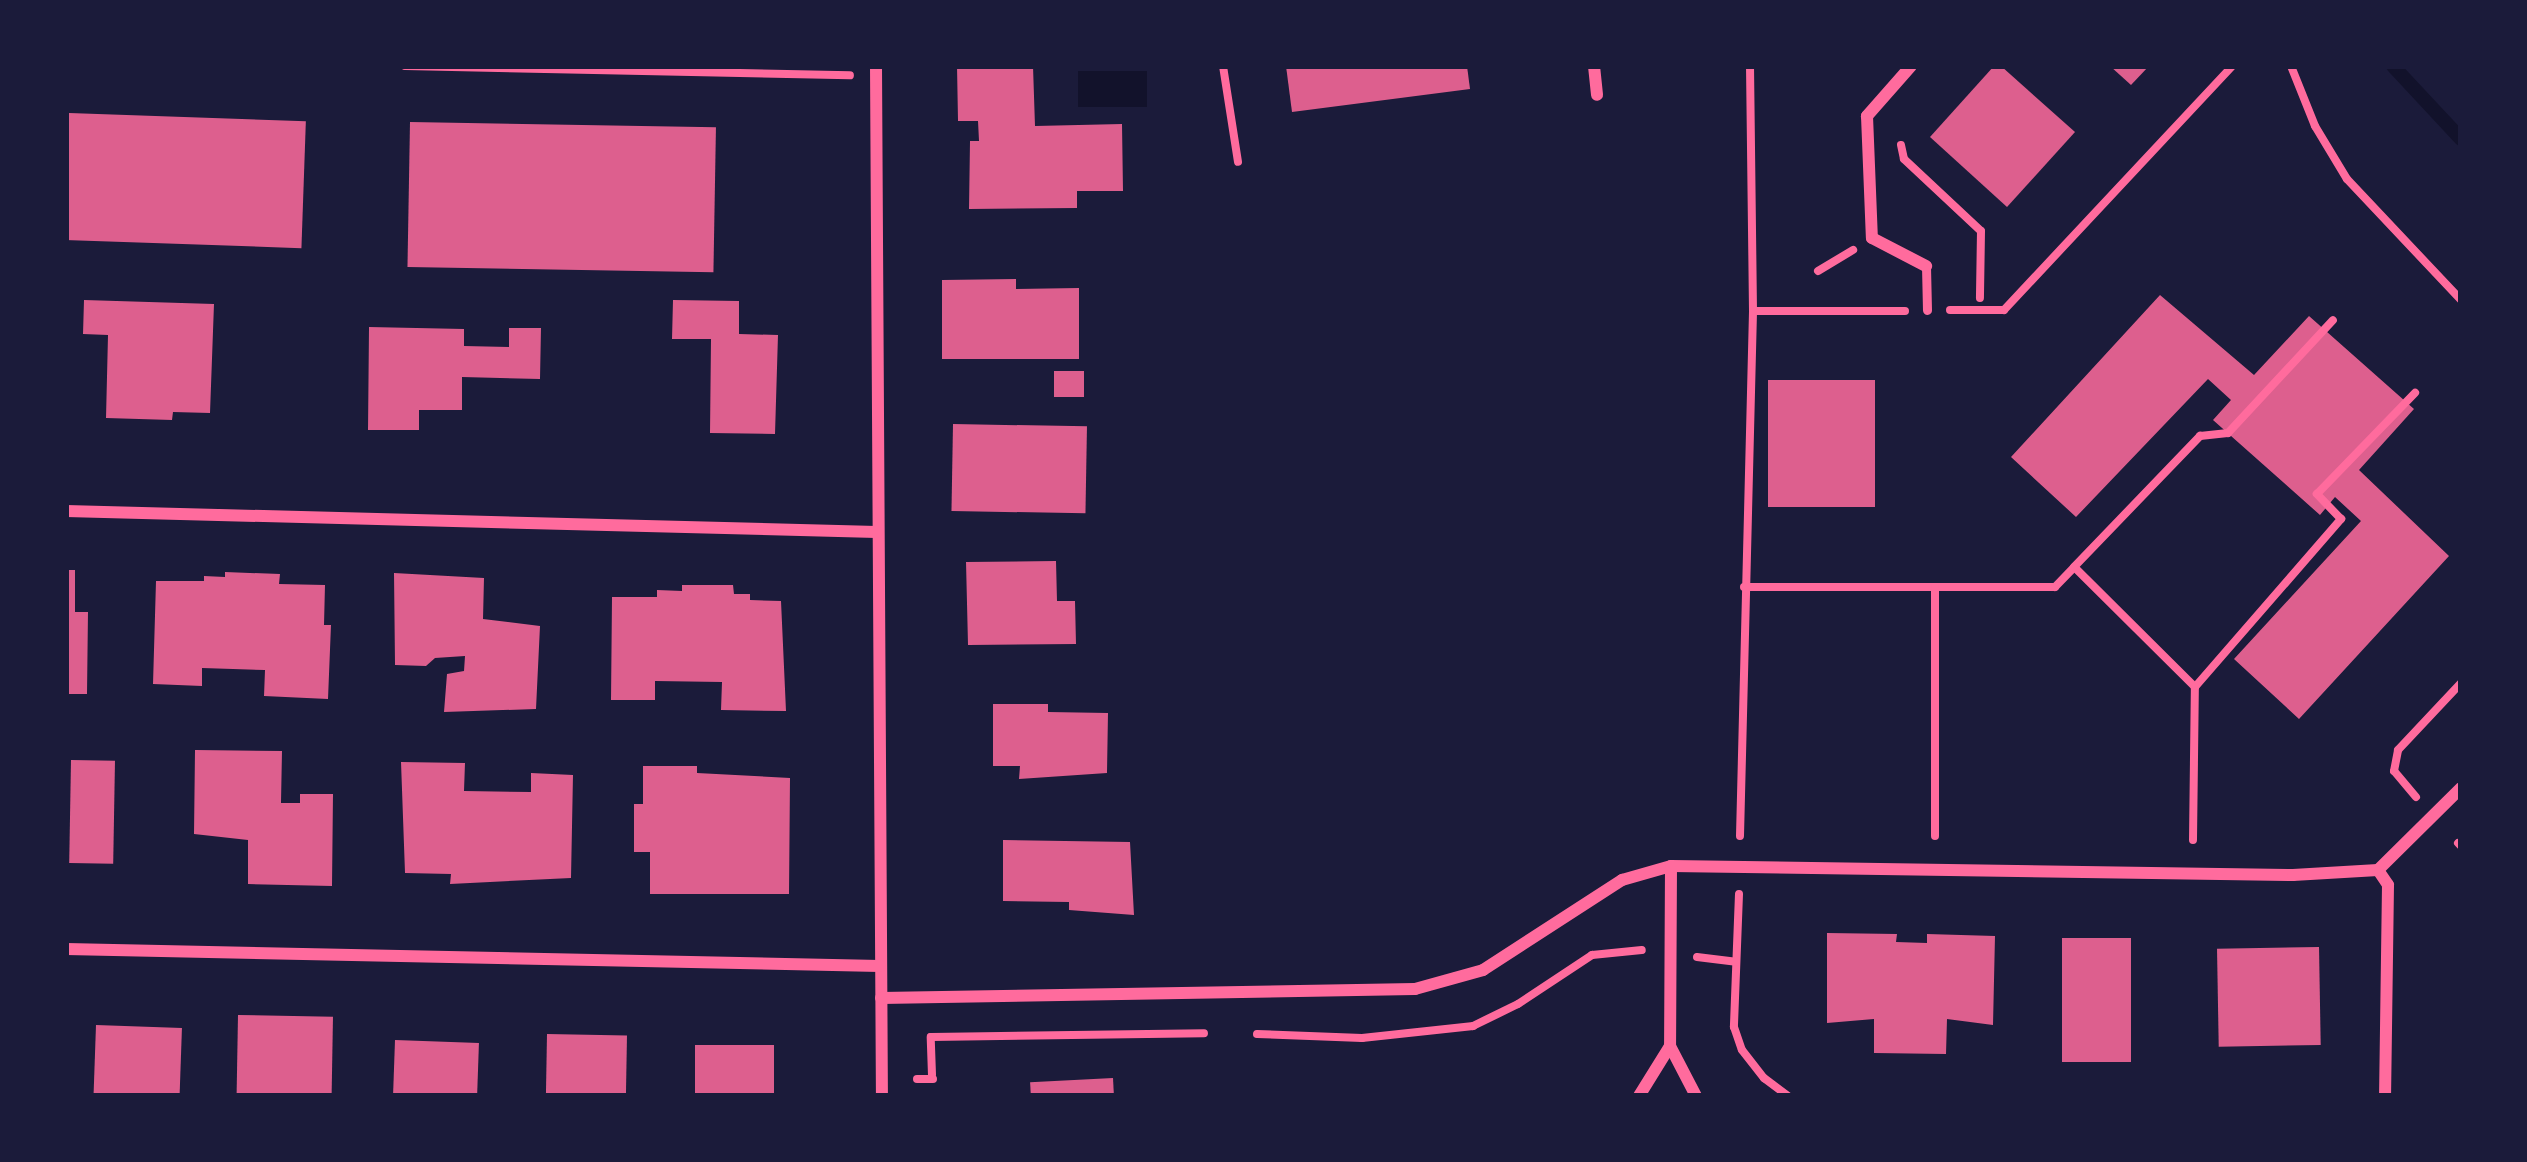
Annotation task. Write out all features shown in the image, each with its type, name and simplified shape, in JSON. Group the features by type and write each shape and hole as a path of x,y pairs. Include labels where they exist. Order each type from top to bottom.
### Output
{"street":[{"path":"1594,66 1597,95"},
{"path":"1912,66 1867,116 1872,238 1926,266"},
{"path":"876,70 882,1096"},
{"path":"66,511 878,532"},
{"path":"881,998 1415,988 1483,970 1622,880 1671,866 2293,875 2378,869 2461,788"},
{"path":"1671,866 1670,1046 1696,1096"},
{"path":"2378,869 2388,885 2385,1096"},
{"path":"66,949 880,966"},
{"path":"1639,1096 1670,1046"}],"lane":[{"path":"1926,266 1927,310"}],"path":[{"path":"405,66 876,70"},
{"path":"1223,66 1238,162"},
{"path":"1740,836 1753,311 1750,66"},
{"path":"1753,311 2004,310 2232,66"},
{"path":"2291,66 2315,126 2347,179 2461,300"},
{"path":"1899,137 1904,159 1981,231 1980,298"},
{"path":"1744,586 2055,586 2200,436 2228,433 2333,320"},
{"path":"2193,840 2195,687 2341,519 2317,494 2415,393"},
{"path":"2074,567 2195,687"},
{"path":"1935,836 1936,588"},
{"path":"2417,798 2394,771 2398,750 2461,683"},
{"path":"1739,893 1734,1028 1742,1050 1764,1078 1789,1096"},
{"path":"1697,957 1736,962"},
{"path":"916,1079 933,1077 931,1037 967,1031 1204,1033"}],"shaded area":[{"path":"1078,71 1147,71 1147,107 1078,107"}],"building":[{"path":"957,66 1033,66 1035,126 1122,124 1123,191 1077,191 1077,208 969,209 970,141 979,141 978,121 958,121"},
{"path":"1286,66 1467,66 1470,89 1292,112"},
{"path":"1994,66 2001,66 2075,132 2007,207 1930,137"},
{"path":"2110,66 2149,66 2131,85"},
{"path":"69,113 306,121 301,248 66,240"},
{"path":"410,122 716,127 713,272 407,267"},
{"path":"1016,279 1016,289 1079,288 1079,359 942,359 942,280"},
{"path":"2160,295 2254,375 2309,316 2414,409 2359,470 2449,556 2299,719 2234,659 2361,521 2335,497 2320,515 2213,420 2231,400 2208,379 2076,517 2011,457"},
{"path":"84,300 214,304 210,413 173,412 172,420 106,418 108,335 83,334"},
{"path":"673,300 739,301 739,334 778,335 775,434 710,433 711,339 672,339"},
{"path":"369,327 464,329 464,346 509,347 509,328 541,328 540,379 462,377 462,410 419,410 419,430 368,430"},
{"path":"1054,371 1084,371 1084,397 1054,397"},
{"path":"1768,380 1875,380 1875,507 1768,507"},
{"path":"953,424 1087,426 1085,513 951,511"},
{"path":"1056,561 1057,601 1075,601 1076,644 968,645 966,562"},
{"path":"66,570 75,570 75,612 88,612 87,694 66,694"},
{"path":"225,572 280,574 279,584 325,585 324,625 331,625 328,699 264,696 265,670 202,668 202,686 153,684 156,581 204,581 204,576 225,577"},
{"path":"394,573 484,578 483,619 540,626 536,709 444,712 447,674 464,671 465,656 435,658 426,666 395,665"},
{"path":"682,585 733,585 734,594 750,594 750,600 781,601 786,711 721,710 722,682 655,681 655,700 611,700 612,597 657,597 657,590 682,591"},
{"path":"993,704 1048,704 1048,712 1108,713 1107,773 1019,779 1020,766 993,766"},
{"path":"195,750 282,751 281,803 300,803 300,794 333,794 332,886 248,884 248,840 194,834"},
{"path":"71,760 115,761 113,864 69,863"},
{"path":"401,762 465,763 464,791 531,792 531,773 573,775 571,878 450,884 451,874 405,873"},
{"path":"643,766 697,766 697,773 790,778 789,894 650,894 650,852 634,852 634,804 643,804"},
{"path":"1003,840 1130,842 1134,915 1069,910 1069,902 1003,901"},
{"path":"1827,933 1897,934 1896,942 1927,943 1927,934 1995,936 1993,1025 1947,1019 1946,1054 1874,1053 1874,1019 1827,1023"},
{"path":"2062,938 2131,938 2131,1062 2062,1062"},
{"path":"2319,947 2321,1045 2219,1047 2217,949"},
{"path":"238,1015 333,1017 332,1096 237,1096"},
{"path":"96,1025 182,1028 180,1096 94,1096"},
{"path":"547,1034 627,1035 626,1096 546,1096"},
{"path":"395,1040 479,1043 477,1096 393,1096"},
{"path":"695,1045 774,1045 774,1096 695,1096"},
{"path":"1113,1078 1114,1096 1031,1096 1030,1082"}],"waterway":[{"path":"2393,66 2461,139"}]}
